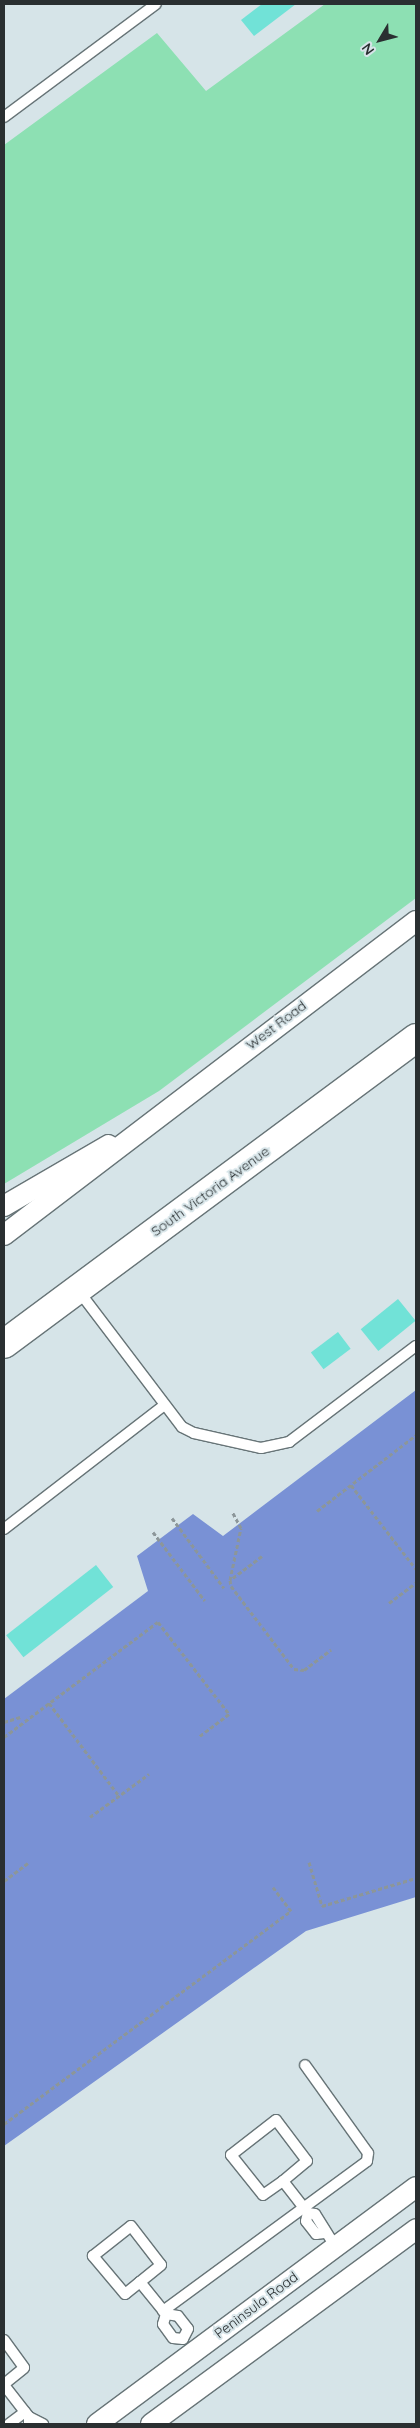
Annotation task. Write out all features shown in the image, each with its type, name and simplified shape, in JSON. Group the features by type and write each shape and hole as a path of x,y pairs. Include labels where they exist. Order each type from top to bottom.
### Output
{"street":[{"name":"West Road","path":"4,1235 87,1175 138,1131 416,921"},
{"name":"South Victoria Avenue","path":"4,1344 416,1038"},
{"name":"West Road","path":"4,1206 138,1131"},
{"name":"Peninsula Road","path":"96,2424 329,2239 416,2187"},
{"path":"151,2424 416,2229"},
{"path":"191,2347 217,2376"}],"lane":[{"path":"4,117 156,4"},
{"path":"78,1289 164,1406 194,1433 261,1448 280,1446 416,1346"},
{"path":"4,1529 164,1406"},
{"path":"191,2347 173,2338 163,2324 165,2313 305,2210 367,2161 368,2153 306,2065"},
{"path":"276,2120 307,2161 283,2180 263,2195 231,2155 276,2120"},
{"path":"283,2180 305,2210 315,2214 325,2226 329,2239"},
{"path":"131,2226 161,2265 140,2282 125,2294 93,2256 131,2226"},
{"path":"140,2282 165,2313 178,2316 188,2330 191,2347"},
{"path":"4,2340 24,2368 4,2384 28,2418 43,2424"},
{"path":"10,2424 28,2418"}],"path":[{"path":"316,1511 416,1435"},
{"path":"351,1485 416,1568"},
{"path":"232,1510 242,1528 230,1580 231,1586 294,1669 304,1670 331,1650"},
{"path":"172,1518 224,1588"},
{"path":"153,1532 205,1601"},
{"path":"230,1580 262,1556"},
{"path":"390,1603 416,1583"},
{"path":"4,1736 158,1622 229,1714 200,1737"},
{"path":"49,1703 119,1796"},
{"path":"4,1722 20,1717"},
{"path":"90,1817 149,1774"},
{"path":"310,1862 322,1906 416,1878"},
{"path":"4,1881 28,1863"},
{"path":"4,2124 291,1911 273,1887"}],"green space":[{"path":"325,4 416,4 416,898 159,1091 4,1184 4,145 157,33 206,91"}],"water":[{"path":"416,1390 416,1897 306,1931 4,2146 4,1699 148,1591 137,1556 193,1514 223,1536"}],"building":[{"path":"262,4 296,4 254,36 241,20"},
{"path":"398,1299 416,1321 378,1351 361,1329"},
{"path":"338,1332 351,1349 323,1369 311,1352"},
{"path":"96,1565 113,1587 23,1657 6,1635"}]}
